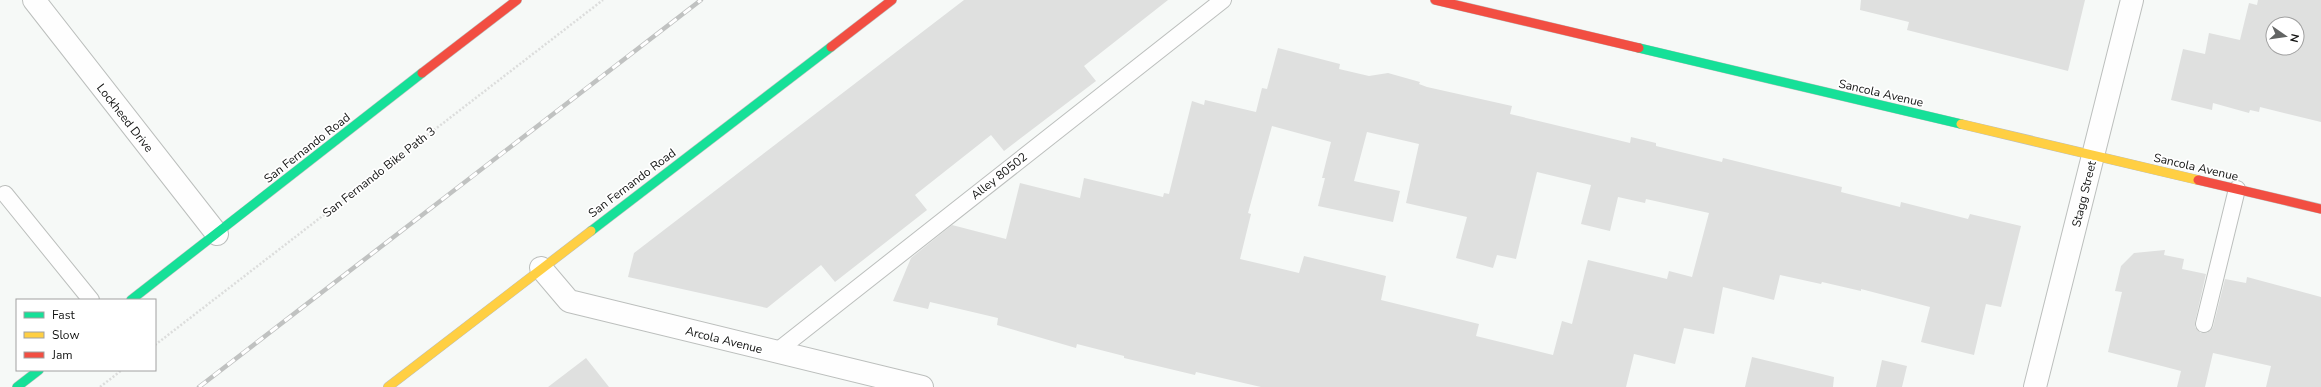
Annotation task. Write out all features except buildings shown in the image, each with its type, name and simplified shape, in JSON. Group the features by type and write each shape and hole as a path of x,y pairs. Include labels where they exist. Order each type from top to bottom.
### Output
{"street":[{"name":"Lockheed Drive","path":"34,0 217,234"},
{"name":"San Fernando Road","path":"132,299 516,0"},
{"name":"San Fernando Road","path":"388,387 541,268 892,0"},
{"name":"Sancola Avenue","path":"1435,0 2321,209"},
{"name":"Stagg Street","path":"2035,387 2132,0"},
{"name":"Arcola Avenue","path":"541,268 569,301 922,387"},
{"path":"17,387 38,371"}],"lane":[{"name":"Alley 80502","path":"776,352 1223,0"},
{"path":"2204,324 2237,189"},
{"path":"6,194 90,299"}],"path":[{"name":"San Fernando Bike Path 3","path":"156,344 603,0"},
{"path":"100,387 121,371"}],"railway":[{"path":"199,387 701,0"}],"traffic: fast":[{"path":"591,231 831,47"},
{"path":"1639,48 1961,124"},
{"path":"132,299 422,73"},
{"path":"17,387 38,371"}],"traffic: slow":[{"path":"1961,124 2198,180"},
{"path":"388,387 591,231"}],"traffic: jam":[{"path":"422,73 517,0"},
{"path":"831,47 892,0"},
{"path":"1435,0 1639,48"},
{"path":"2198,180 2321,209"}]}
